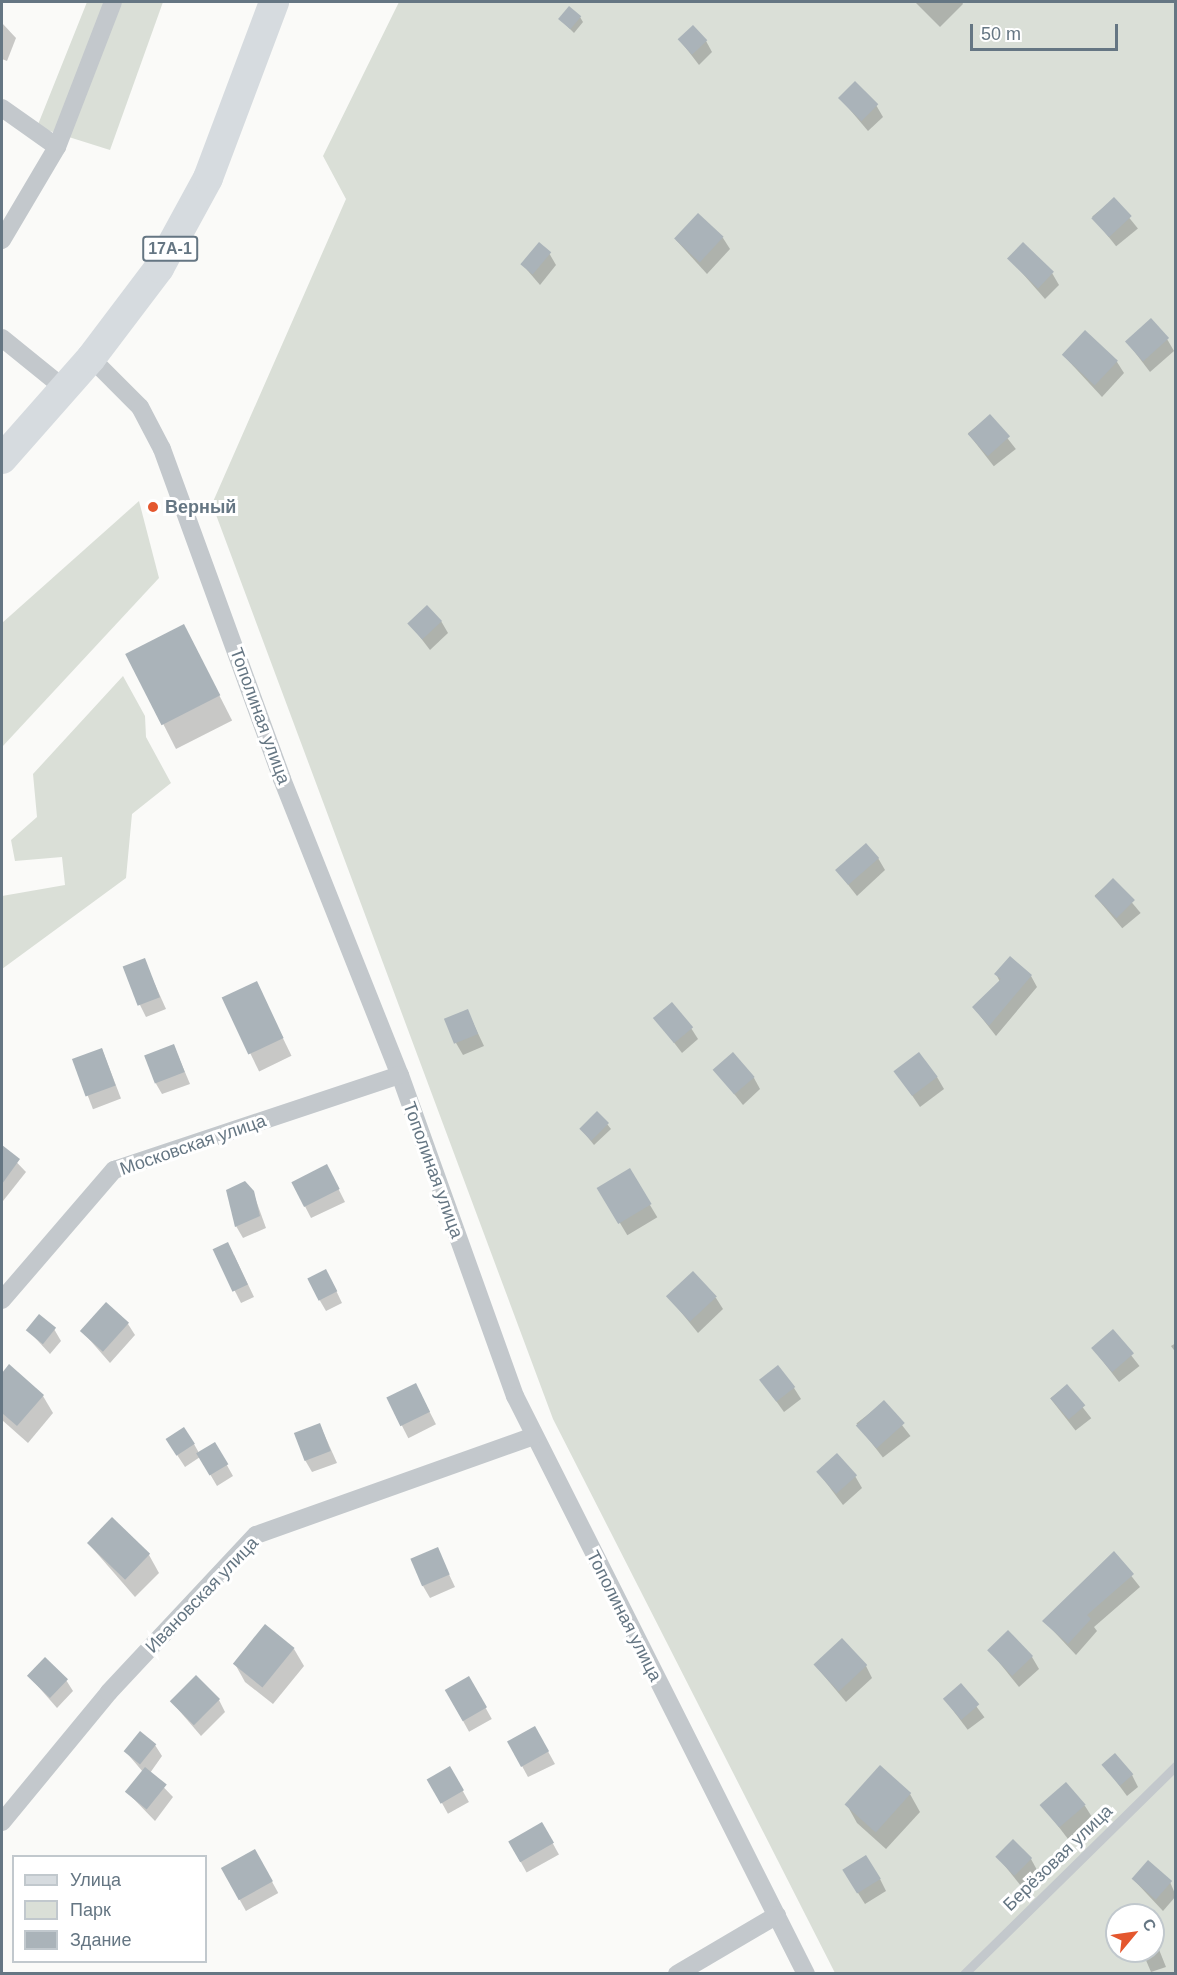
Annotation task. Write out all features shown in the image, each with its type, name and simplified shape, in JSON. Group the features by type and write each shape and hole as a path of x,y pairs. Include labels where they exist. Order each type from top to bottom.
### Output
{"main road":[{"name":"17А-1","path":"2,459 91,358 159,268 187,220 225,137 274,2"}],"street":[{"path":"2,240 57,147 113,2"},
{"path":"2,108 57,147"},
{"path":"2,338 65,389"},
{"name":"Тополиная улица","path":"91,358 140,407 162,449 282,779 400,1075 510,1385 806,1974"},
{"name":"Московская улица","path":"2,1300 114,1170 400,1075"},
{"name":"Ивановская улица","path":"2,1822 109,1692 256,1535 534,1436"},
{"path":"677,1974 777,1915"}],"lane":[{"name":"Берёзовая улица","path":"964,1974 1176,1766"}],"green space":[{"path":"87,2 163,2 110,150 37,127"},
{"path":"399,2 1175,2 1175,1973 835,1973 553,1419 212,504 346,199 323,156"},
{"path":"139,501 159,578 2,747 2,623"},
{"path":"123,676 145,716 146,737 171,783 132,814 126,878 2,969 2,896 65,885 62,857 15,861 11,840 37,817 33,774"}],"building":[{"path":"569,6 581,16 570,29 558,19"},
{"path":"693,25 707,40 692,55 678,39"},
{"path":"855,81 878,104 861,121 838,98"},
{"path":"1114,197 1132,216 1109,237 1091,218"},
{"path":"698,213 724,237 700,262 674,239"},
{"path":"539,242 551,252 533,274 520,264"},
{"path":"1023,242 1054,272 1038,288 1007,259"},
{"path":"1151,318 1169,338 1143,361 1125,341"},
{"path":"1085,330 1118,361 1095,386 1062,355"},
{"path":"990,414 1010,436 988,456 968,434"},
{"path":"427,605 442,621 422,640 407,623"},
{"path":"184,624 220,695 162,725 125,654"},
{"path":"866,843 879,858 848,885 835,870"},
{"path":"1113,878 1135,900 1117,918 1095,896"},
{"path":"1010,956 1032,975 989,1026 972,1007 1001,979 994,974"},
{"path":"145,958 160,997 138,1006 123,967"},
{"path":"257,981 284,1038 248,1055 222,997"},
{"path":"672,1002 693,1027 674,1043 653,1018"},
{"path":"468,1009 478,1034 454,1044 444,1019"},
{"path":"174,1044 185,1072 155,1083 144,1055"},
{"path":"102,1048 116,1086 86,1097 72,1059"},
{"path":"733,1052 755,1077 734,1095 713,1070"},
{"path":"919,1052 938,1077 912,1096 893,1071"},
{"path":"597,1111 609,1123 591,1141 579,1129"},
{"path":"2,1145 20,1159 2,1184"},
{"path":"327,1164 340,1189 304,1207 291,1182"},
{"path":"630,1168 652,1204 618,1224 597,1188"},
{"path":"245,1181 254,1191 260,1216 235,1227 226,1190"},
{"path":"228,1242 248,1285 232,1292 213,1249"},
{"path":"326,1269 337,1291 319,1301 307,1279"},
{"path":"693,1271 717,1297 690,1322 666,1296"},
{"path":"106,1302 129,1323 103,1352 80,1331"},
{"path":"39,1314 56,1328 43,1344 26,1330"},
{"path":"1113,1329 1134,1353 1112,1372 1091,1348"},
{"path":"9,1364 44,1395 17,1426 2,1413 2,1373"},
{"path":"778,1365 795,1387 776,1402 759,1380"},
{"path":"416,1383 430,1412 400,1426 386,1397"},
{"path":"1067,1384 1085,1405 1069,1420 1050,1398"},
{"path":"884,1400 905,1423 877,1448 856,1425"},
{"path":"320,1423 331,1451 305,1461 294,1433"},
{"path":"184,1427 195,1444 176,1456 166,1439"},
{"path":"215,1442 228,1464 210,1476 196,1453"},
{"path":"837,1453 857,1475 836,1494 816,1472"},
{"path":"112,1517 150,1554 125,1580 87,1543"},
{"path":"438,1547 450,1575 422,1586 410,1559"},
{"path":"1114,1551 1134,1574 1087,1615 1091,1619 1068,1644 1042,1621"},
{"path":"265,1624 295,1648 262,1688 233,1664"},
{"path":"1008,1630 1033,1656 1012,1676 987,1650"},
{"path":"842,1638 867,1665 839,1692 813,1665"},
{"path":"45,1657 68,1679 50,1698 27,1676"},
{"path":"196,1675 220,1699 194,1725 170,1701"},
{"path":"469,1676 487,1707 463,1721 445,1690"},
{"path":"961,1683 979,1704 961,1720 943,1699"},
{"path":"535,1726 549,1751 521,1767 507,1742"},
{"path":"140,1731 156,1744 140,1764 124,1751"},
{"path":"1115,1753 1133,1774 1120,1786 1101,1765"},
{"path":"880,1765 911,1793 876,1832 845,1804"},
{"path":"450,1766 464,1790 441,1804 427,1780"},
{"path":"145,1767 167,1785 147,1809 125,1792"},
{"path":"1066,1782 1086,1805 1059,1828 1040,1805"},
{"path":"542,1822 554,1843 520,1862 508,1842"},
{"path":"1013,1839 1032,1858 1014,1876 995,1857"},
{"path":"255,1849 273,1881 239,1900 221,1868"},
{"path":"866,1855 881,1879 857,1894 842,1870"},
{"path":"1148,1860 1172,1881 1156,1900 1132,1879"}],"place":[{"name":"Верный","path":"153,507"}]}
